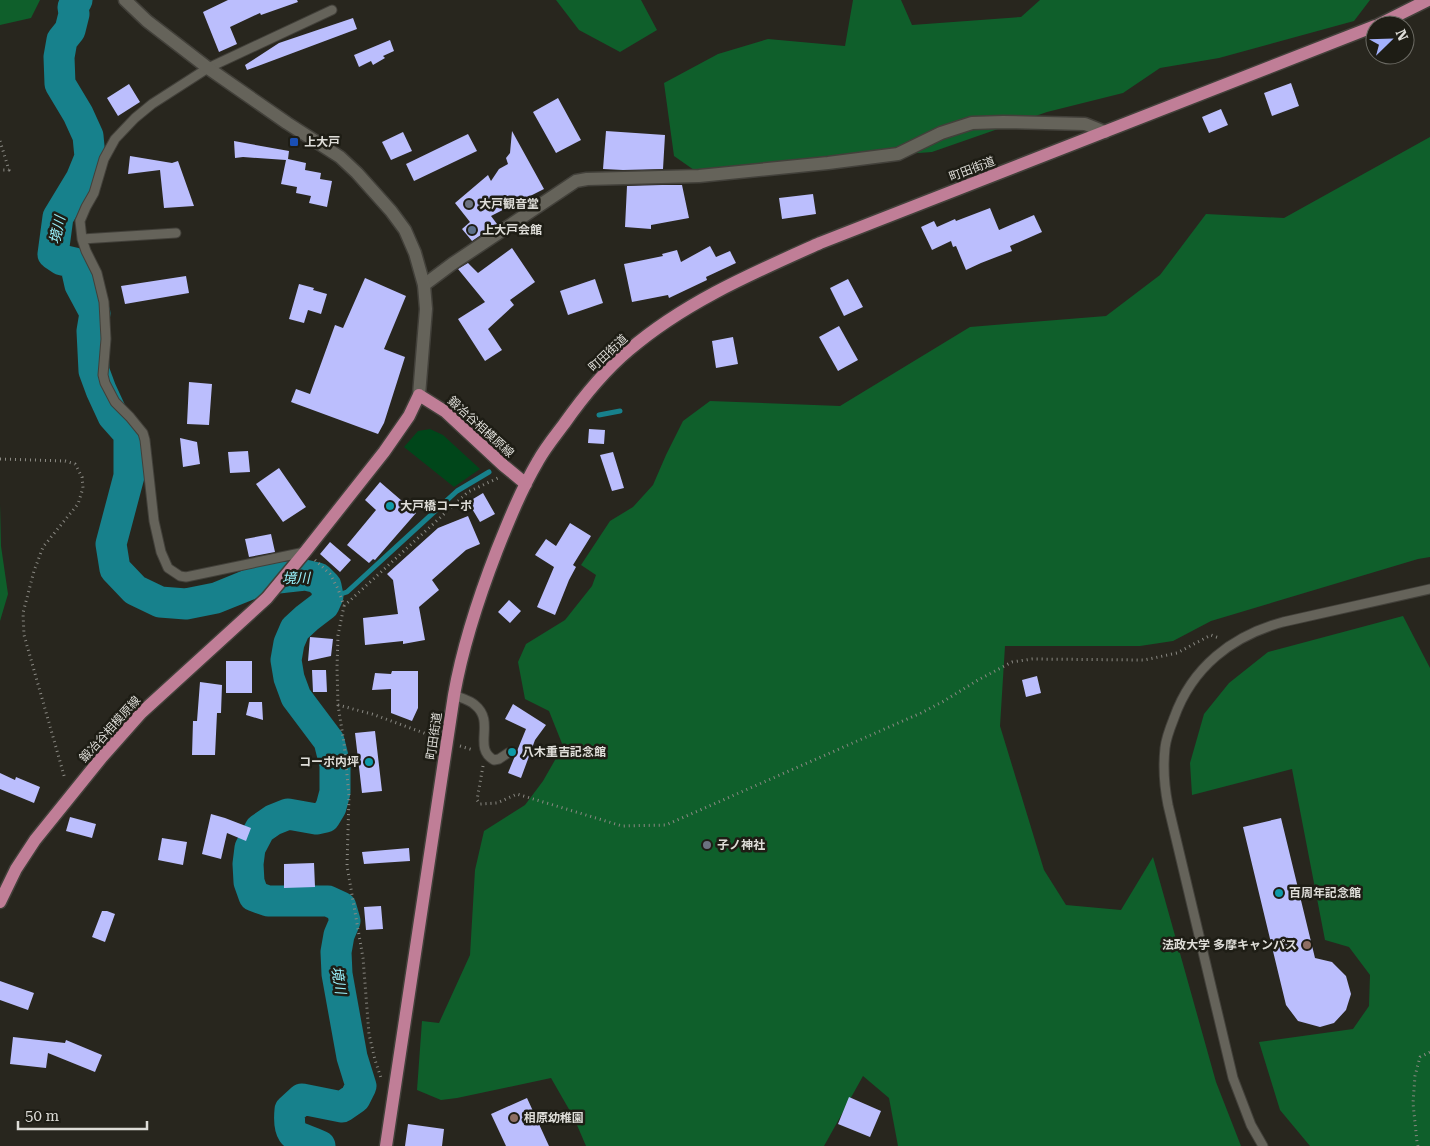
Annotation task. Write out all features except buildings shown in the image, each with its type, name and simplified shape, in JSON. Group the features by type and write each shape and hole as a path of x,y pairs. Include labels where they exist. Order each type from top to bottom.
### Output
{"main road":[{"name":"町田街道","path":"1398,15 1428,0"},
{"name":"町田街道","path":"386,1146 452,743 454,696 464,645 480,591 509,519 538,460 572,412 599,379 630,349 659,327 688,308 747,276 829,239 1365,30"},
{"name":"鍛冶谷相模原線","path":"419,395 446,412 509,471 526,484"},
{"path":"305,552 384,452 409,416 419,395"},
{"name":"鍛冶谷相模原線","path":"0,902 3,887 35,840 120,735 141,713 267,598 305,552"}],"street":[{"path":"125,0 147,21 208,68 340,157 391,210 405,230 415,253 424,285 426,309 419,395"},
{"path":"424,285 452,264 576,181 587,179 699,176 898,154 941,133 972,123 1085,124 1105,132"}],"lane":[{"path":"305,552 186,577 180,576 168,568 154,522 145,440 139,427 115,402 105,383 103,375 106,339 104,302 97,273 82,239 80,221 94,192 104,159 115,140 135,118 152,104 208,68 332,10"},
{"path":"82,239 176,233"},
{"path":"1263,1146 1241,1102 1231,1072 1168,805 1164,783 1165,746 1182,698 1191,682 1204,668 1233,644 1255,631 1284,622 1430,589"},
{"path":"454,696 474,703 481,712 486,724 483,747 486,753 494,760 508,753"}],"path":[{"path":"0,141 9,170 0,170"},
{"path":"0,459 65,461 75,464 82,477 83,488 78,504 43,547 34,571 23,613 24,635 66,783 72,794"},
{"path":"344,606 468,492 509,471"},
{"path":"305,552 330,574 344,606 338,635 338,705 349,796 347,866 362,958 369,1034 379,1072 386,1084"},
{"path":"338,705 372,714 412,730 486,753 477,800 480,804 497,803 517,794 622,826 666,825 921,713 1012,662 1032,659 1144,660 1178,653 1211,635 1233,644"},
{"path":"1418,1146 1413,1104 1415,1076 1420,1057 1430,1052"}],"green space":[{"path":"0,0 40,0 31,18 0,25"},
{"path":"556,0 641,0 657,30 620,52 579,30"},
{"path":"853,0 901,0 912,25 1021,17 1040,0 1370,0 1354,21 1219,58 1160,68 1123,93 1047,112 932,152 694,170 674,156 664,83 718,54 768,39 845,46"},
{"path":"1430,137 1430,557 1211,621 1173,641 1140,646 1005,646 1000,726 1044,870 1066,905 1121,910 1153,857 1216,1082 1241,1146 898,1146 889,1098 863,1076 824,1146 586,1146 574,1118 551,1078 441,1100 417,1090 422,1021 439,1023 470,955 475,870 484,831 525,805 543,781 563,746 549,711 525,699 518,662 526,644 565,620 592,586 596,575 581,565 610,521 633,507 653,485 683,421 710,401 840,406 970,327 1106,316 1160,275 1206,214 1284,218"},
{"path":"430,429 443,435 480,469 454,487 404,447 418,431"},
{"path":"0,504 1,546 8,594 0,621"},
{"path":"1403,616 1430,668 1430,1146 1310,1146 1280,1110 1259,1042 1353,1029 1369,1006 1370,975 1349,947 1325,940 1292,769 1192,795 1190,763 1204,714 1229,683 1268,652"}],"waterway":[{"name":"境川","path":"77,0 73,7 74,14 70,30 62,40 59,57 60,84 78,114 88,136 90,157 81,179 58,217 53,254 62,260 75,263 80,285 95,313 92,331 94,371 113,416 129,434 129,476 111,544 115,569 135,590 160,602 186,604 216,598 260,580 305,575 318,578 326,586 328,596 324,605 295,629 289,643 286,660 289,678 296,697 329,741 335,765 335,792 331,807 325,817 316,819 288,814 273,820 260,829 250,848 248,864 249,882 254,896 268,901 328,901 341,907 345,921 339,935 336,952 337,974 352,1057 361,1086 355,1098 342,1107 302,1099 290,1110 289,1120 292,1132 300,1138 320,1146"},
{"path":"599,415 620,411"},
{"path":"328,596 347,592 457,491 489,472"}],"place":[{"name":"上大戸","path":"294,142"},
{"name":"大戸観音堂","path":"469,204"},
{"name":"上大戸会館","path":"472,230"},
{"name":"大戸橋コーポ","path":"390,506"},
{"name":"八木重吉記念館","path":"512,752"},
{"name":"コーポ内坪","path":"369,762"},
{"name":"子ノ神社","path":"707,845"},
{"name":"百周年記念館","path":"1279,893"},
{"name":"法政大学 多摩キャンパス","path":"1307,945"},
{"name":"相原幼稚園","path":"514,1118"}]}
